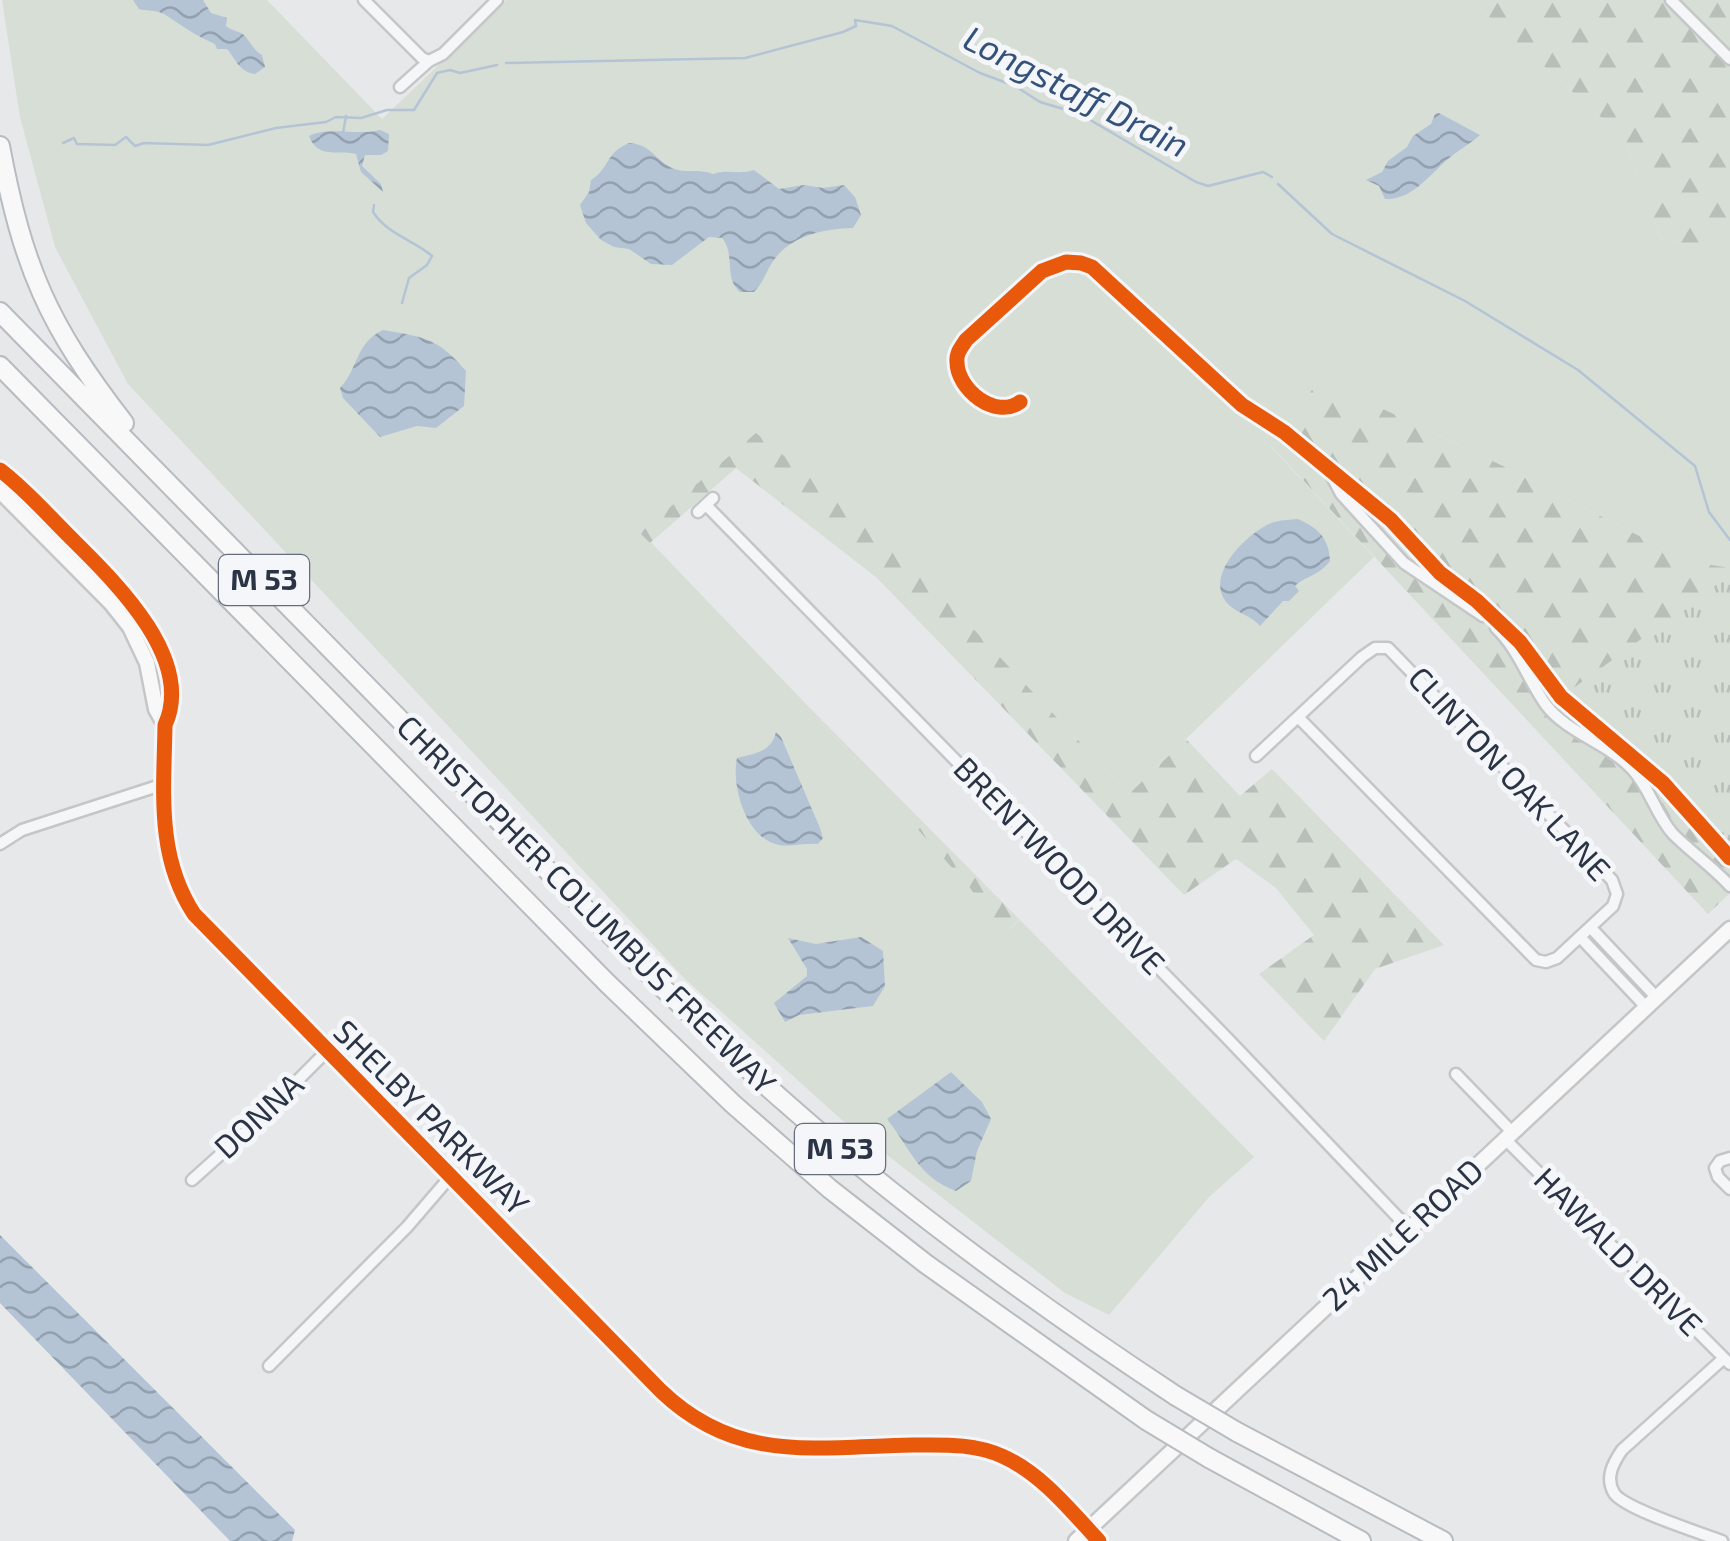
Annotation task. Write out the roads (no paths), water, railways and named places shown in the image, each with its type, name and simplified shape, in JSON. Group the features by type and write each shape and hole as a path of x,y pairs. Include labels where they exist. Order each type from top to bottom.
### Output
{"highway":[{"path":"0,146 20,238 46,308 90,378 174,486"},
{"name":"CHRISTOPHER COLUMBUS FREEWAY","path":"0,312 665,990 786,1103 951,1239 1092,1340 1237,1432 1443,1541"},
{"name":"CHRISTOPHER COLUMBUS FREEWAY","path":"0,366 607,984 733,1104 830,1189 926,1264 1146,1420 1361,1541"},
{"path":"0,384 119,489"}],"street":[{"path":"364,0 429,61"},
{"path":"400,87 429,61 444,54 497,0"},
{"path":"1672,0 1730,59"},
{"path":"1020,402 1001,410 987,405 961,379 956,357 966,340 1036,274 1058,264 1082,263 1092,267 1242,404 1284,432 1330,472 1352,484 1440,573 1520,642 1561,697 1625,757 1652,794 1671,832 1730,886"},
{"name":"SHELBY PARKWAY","path":"0,470 104,572 145,620 161,653 172,708 164,724 164,830 168,857 188,904 202,924 661,1392 689,1416 742,1441 776,1446 947,1444 984,1450 1028,1471 1099,1541"},
{"path":"1330,472 1357,512 1404,563 1425,580 1479,607 1517,653 1547,706 1562,721 1663,782 1727,855 1709,864"},
{"name":"SHELBY PARKWAY","path":"0,492 125,620 144,654 156,709 164,724"},
{"path":"1357,512 1368,499"},
{"name":"BRENTWOOD DRIVE","path":"706,505 1409,1230"},
{"path":"125,620 136,625 145,620"},
{"name":"CLINTON OAK LANE","path":"1298,718 1362,657 1380,647 1394,652 1612,880 1616,889 1613,906 1591,928 1652,1003"},
{"path":"1256,756 1298,718 1541,962 1551,961 1591,928"},
{"path":"0,844 22,830 164,784"},
{"name":"24 MILE ROAD","path":"1076,1541 1730,930"},
{"path":"1581,938 1652,1003"},
{"name":"DONNA","path":"192,1180 327,1051"},
{"name":"HAWALD DRIVE","path":"1456,1074 1509,1137 1727,1361"},
{"path":"1728,1184 1715,1168 1720,1161 1730,1158"},
{"path":"269,1366 407,1227 450,1177"},
{"path":"1722,1541 1618,1499 1610,1472 1622,1450 1727,1361"}],"water":[{"path":"133,0 203,0 211,13 227,18 226,26 244,35 262,55 265,67 255,74 245,71 227,49 217,49 215,44 164,14 139,9"},
{"path":"1439,113 1480,135 1413,190 1385,199 1379,186 1366,180 1382,172 1388,161"},
{"path":"380,130 389,134 388,151 365,155 362,166 381,184 383,192 361,172 356,154 323,151 309,136 325,132"},
{"path":"629,143 648,149 677,170 713,174 754,170 779,189 844,185 855,197 861,215 853,228 829,230 796,241 777,256 754,292 740,292 732,280 722,238 709,237 672,265 651,264 629,249 601,240 586,223 580,205 589,192 591,180 616,151"},
{"path":"383,330 429,341 466,371 464,406 436,428 417,426 380,437 343,398 340,388 362,349"},
{"path":"1298,519 1321,535 1330,561 1295,586 1299,591 1289,601 1283,601 1260,626 1228,604 1220,589 1221,578 1231,556 1258,530 1274,522"},
{"path":"776,732 820,828 823,838 818,844 779,845 767,841 743,810 736,783 737,758 766,748"},
{"path":"861,937 883,951 885,986 873,1006 799,1015 785,1022 774,1003 807,976 807,969 788,938 816,944"},
{"path":"951,1072 982,1102 991,1119 977,1151 971,1181 956,1191 924,1170 887,1119"},
{"path":"0,1235 295,1530 292,1541 230,1541 0,1303"}],"waterway":[{"name":"Longstaff Drain","path":"506,63 745,58 843,32 856,26 855,20 892,26 1040,102 1080,114 1196,182 1208,186 1263,172 1272,177"},
{"name":"Longstaff Drain","path":"63,143 74,138 77,144 115,145 126,137 135,146 208,145 336,117 361,118 387,110 414,110 437,73 460,73 497,65"},
{"path":"343,133 346,116"},
{"name":"Longstaff Drain","path":"1278,184 1332,234 1465,301 1578,370 1695,466 1709,512 1730,540"},
{"path":"374,205 373,212 379,220 432,256 427,265 409,278 402,303"}]}
